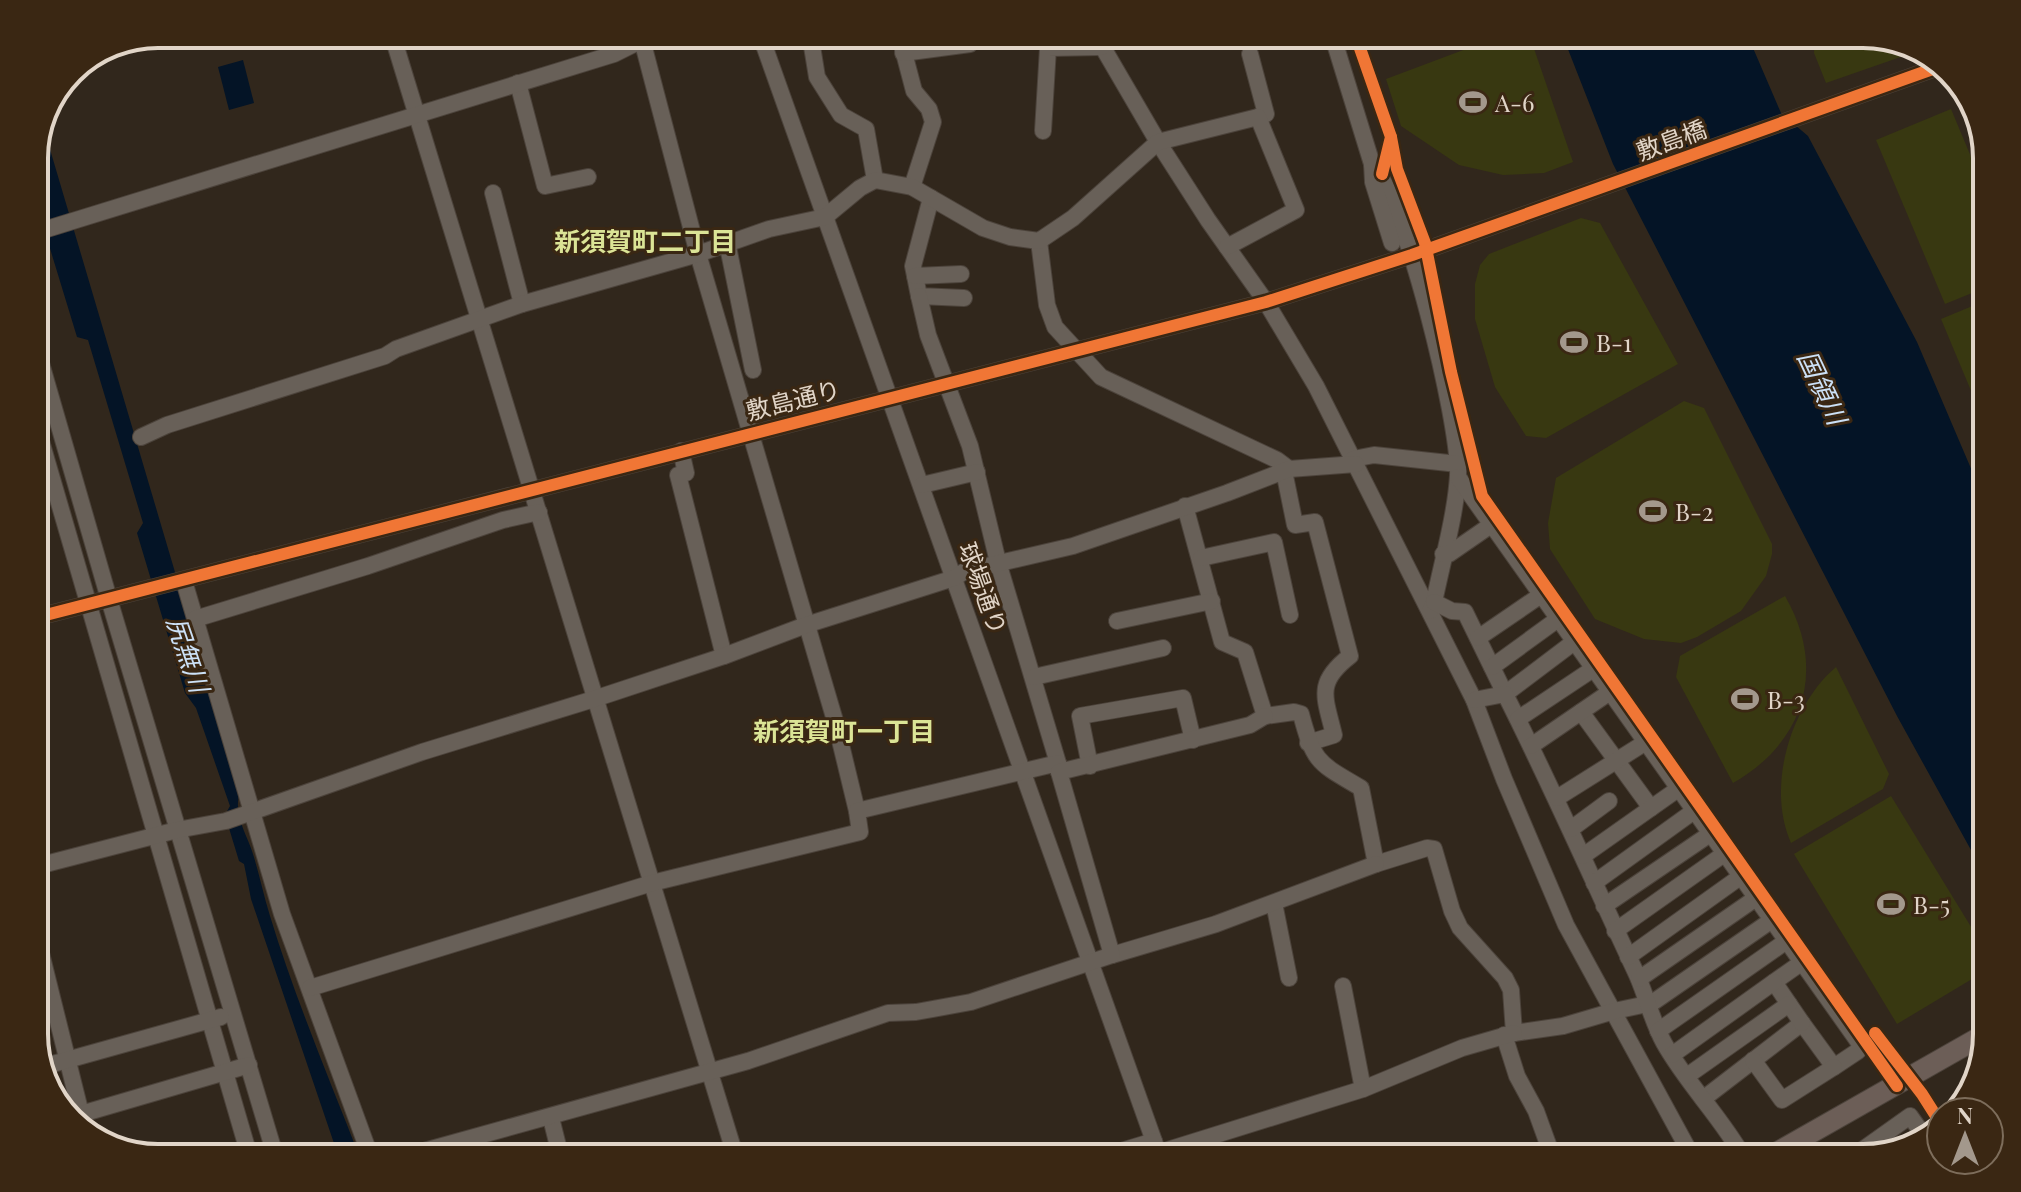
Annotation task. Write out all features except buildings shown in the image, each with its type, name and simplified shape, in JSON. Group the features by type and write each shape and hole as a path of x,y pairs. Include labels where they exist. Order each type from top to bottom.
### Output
{"main road":[{"path":"1792,1144 1972,1042"}],"street":[{"path":"397,48 731,1144"},
{"path":"48,229 626,48"},
{"path":"310,988 652,883 860,832 836,724 698,254 651,48"},
{"name":"球場通り","path":"765,48 1156,1144"},
{"path":"812,48 817,77 841,115 866,129 875,180"},
{"path":"902,48 914,91 929,109 933,122 912,187"},
{"path":"903,53 940,48"},
{"path":"1043,131 1048,48"},
{"path":"1102,48 1158,142 1266,302 1316,386 1432,606 1566,925 1685,1144"},
{"path":"1336,48 1372,164 1373,182 1392,243"},
{"path":"141,437 167,425 385,356 396,349 522,304 698,254 727,242 825,217 860,188 875,180 912,187 983,228 1010,237 1039,241 1073,218 1158,142 1266,114 1250,54"},
{"name":"敷島橋","path":"1413,254 1929,70"},
{"path":"518,83 545,186 588,177"},
{"path":"1227,247 1296,210 1258,117"},
{"path":"1372,164 1382,174 1413,254 1451,411 1458,471 1432,606"},
{"path":"493,193 522,304"},
{"path":"931,198 913,266 928,335 977,472 998,562 1034,677 1112,955"},
{"path":"1039,241 1047,305 1061,336 1101,377 1277,460 1286,470 1295,525 1315,522 1350,656 1332,671 1325,689 1334,735 1308,743"},
{"path":"727,242 753,370"},
{"name":"敷島通り","path":"109,599 1266,302 1413,254"},
{"path":"915,276 961,274"},
{"path":"919,296 964,298"},
{"path":"48,388 272,1144"},
{"path":"681,451 686,473 678,475 724,656"},
{"path":"48,863 177,830 226,821 422,752 724,656 806,625 954,578 965,571 1073,546 1286,470 1354,462 1374,455 1458,471 1491,525 1860,1044 1858,1051 1788,1099 1782,1100 1742,1036"},
{"path":"48,464 246,1144"},
{"path":"922,485 977,472"},
{"path":"1185,506 1222,642 1245,652 1265,716"},
{"path":"195,619 368,566 503,520 539,512"},
{"path":"1443,554 1449,554 1491,525"},
{"path":"1201,558 1274,542 1290,615"},
{"path":"182,582 248,813 366,1144"},
{"path":"1478,638 1541,595"},
{"path":"48,614 109,599"},
{"path":"1117,621 1212,601"},
{"path":"1432,606 1465,612 1557,798 1639,979 1658,1031 1736,1144"},
{"path":"1492,667 1558,619"},
{"path":"1474,700 1505,694 1574,642"},
{"path":"1034,677 1163,648"},
{"path":"1518,719 1593,669"},
{"path":"1531,746 1610,692"},
{"path":"1090,766 1080,716 1183,698 1193,740"},
{"path":"857,811 1024,770 1090,766 1250,725 1265,716 1294,712 1301,714 1308,743 1319,761 1341,778 1361,788 1376,864"},
{"path":"1581,712 1651,808"},
{"path":"1557,798 1646,742"},
{"path":"1583,856 1678,789"},
{"path":"1571,829 1609,801"},
{"path":"1594,883 1694,811"},
{"path":"1604,906 1710,834"},
{"path":"452,1144 748,1061 888,1013 916,1012 971,1002 1216,924 1427,848 1434,849 1460,928 1505,978 1511,990 1509,1034 1517,1076 1536,1111 1548,1144"},
{"path":"1615,931 1724,854"},
{"path":"1628,957 1740,877"},
{"path":"1639,979 1756,898"},
{"path":"1274,903 1289,978"},
{"path":"1181,1144 1363,1089 1462,1048 1509,1034 1563,1026 1648,1003 1772,920"},
{"path":"1658,1031 1785,942"},
{"path":"1672,1055 1801,963"},
{"path":"1774,982 1834,1067"},
{"path":"48,984 76,1107"},
{"path":"1343,986 1363,1089"},
{"path":"1687,1076 1789,1004"},
{"path":"52,1064 233,1013"},
{"path":"1703,1099 1802,1023"},
{"path":"85,1116 249,1065"},
{"path":"1871,1143 1910,1116 1919,1128"},
{"path":"551,1118 558,1144"}],"shaded area":[{"name":"A-6","path":"1469,48 1534,48 1573,162 1544,173 1503,175 1459,165 1401,126 1386,79"},
{"path":"1814,48 1863,48 1904,56 1826,83"},
{"path":"1951,109 1973,162 1973,293 1945,304 1876,140"},
{"name":"B-1","path":"1581,218 1600,223 1678,364 1546,438 1526,436 1495,387 1475,319 1475,284 1480,265 1489,254"},
{"path":"1973,306 1973,396 1941,319"},
{"name":"B-2","path":"1684,401 1704,408 1772,544 1772,554 1766,576 1741,611 1681,643 1644,639 1595,619 1550,549 1548,523 1556,478"},
{"name":"B-3","path":"1785,596 1798,623 1805,650 1806,676 1802,701 1792,725 1777,747 1758,766 1733,783 1676,677 1680,656"},
{"path":"1836,667 1889,774 1883,789 1791,843 1781,797 1787,749 1806,703"},
{"name":"B-5","path":"1891,796 1973,930 1973,978 1897,1024 1794,854"}],"water":[{"name":"国領川","path":"1567,48 1753,48 1781,113 1808,136 1917,342 1973,473 1973,854 1897,716 1613,164"},
{"path":"243,60 254,103 229,110 218,67"},
{"name":"尻無川","path":"49,145 240,792 238,807 241,822 290,977 355,1144 334,1144 251,899 244,864 239,861 225,815 230,806 196,708 185,693 137,533 143,523 88,340 77,337 48,242"}],"cycle path":[{"path":"1360,48 1391,137 1382,174"},
{"path":"48,614 1266,302 1412,255 1929,70"},
{"path":"1391,137 1397,169 1425,243 1451,372 1482,496 1897,1086"},
{"path":"1875,1033 1925,1099"}],"place":[{"name":"A-6","path":"1473,102"},
{"name":"B-1","path":"1574,342"},
{"name":"B-2","path":"1653,511"},
{"name":"B-3","path":"1745,699"},
{"name":"B-5","path":"1891,904"}],"district":[{"name":"新須賀町二丁目","path":"645,240"},
{"name":"新須賀町一丁目","path":"844,730"}]}
